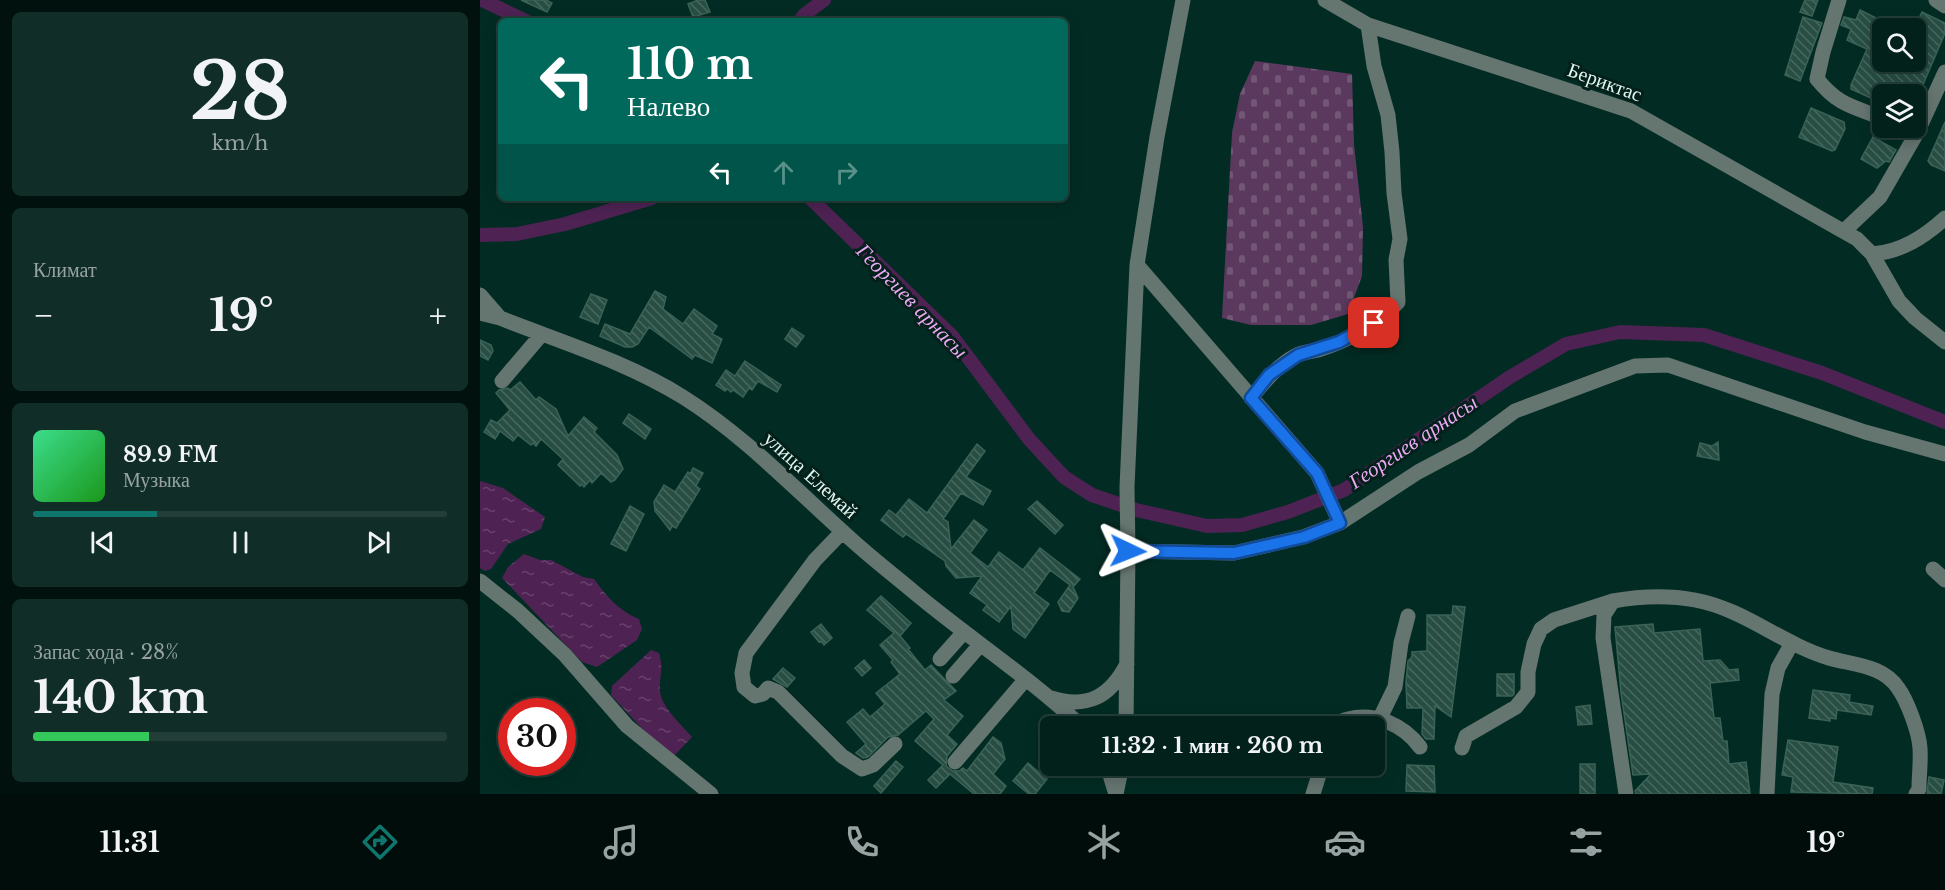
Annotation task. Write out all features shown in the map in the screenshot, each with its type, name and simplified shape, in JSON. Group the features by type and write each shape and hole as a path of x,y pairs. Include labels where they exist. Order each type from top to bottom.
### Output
{"street":[{"path":"1126,716 1127,487 1137,265 1156,137 1183,0"},
{"name":"Бериктас","path":"1325,0 1368,25 1631,111 1850,235 1872,254 1899,301 1915,318 1945,342"},
{"path":"1839,0 1817,79 1847,106 1872,115"},
{"path":"1936,0 1945,6"},
{"path":"1251,398 1269,375 1285,363 1298,355 1339,342 1362,330 1386,316 1398,302 1396,260 1400,239 1388,115 1374,66 1368,25"},
{"path":"1926,106 1945,72"},
{"path":"1850,235 1880,197 1891,179 1909,138"},
{"path":"1872,254 1890,253 1926,235 1945,218"},
{"path":"1137,265 1317,473 1339,521"},
{"path":"480,295 500,318"},
{"name":"улица Елемай","path":"480,313 500,318 634,371 683,397 730,431 842,532 980,645 1051,698 1070,716"},
{"path":"502,381 542,334"},
{"path":"1128,543 1234,553 1304,537 1339,521 1418,472 1469,445 1515,411 1635,366 1668,365 1865,432 1945,454"},
{"path":"842,532 815,560 746,653 742,673 744,687 755,696 764,694 768,688 778,692 842,756 862,769 873,765 895,744"},
{"path":"1933,569 1945,580"},
{"path":"480,581 518,610 565,655 627,726 711,794"},
{"path":"1462,748 1466,736 1516,707 1528,692 1528,672 1534,644 1540,629 1554,620 1613,601 1638,597 1696,600 1727,609 1792,643 1827,657 1882,672 1898,687 1907,706 1920,747 1917,794"},
{"path":"1613,601 1604,615 1604,638 1626,794"},
{"path":"1381,716 1395,687 1401,643 1408,616"},
{"path":"940,659 964,632"},
{"path":"1767,794 1772,694 1778,668 1792,643"},
{"path":"953,676 980,645"},
{"path":"1051,698 1064,702 1095,699 1110,689 1128,663"},
{"path":"954,762 1025,680"},
{"path":"1385,721 1414,739 1420,747"},
{"path":"1111,776 1116,793"},
{"path":"1116,793 1120,776"},
{"path":"1313,794 1319,776"}],"green space":[{"path":"1255,61 1352,74 1354,144 1363,227 1362,276 1348,314 1311,325 1251,325 1222,318 1232,133 1240,94"}],"water":[{"path":"480,481 503,488 545,517 541,529 508,544 491,569 485,571 480,568"},
{"path":"524,554 540,560 551,560 583,577 594,579 625,612 639,619 642,629 637,640 597,667 582,662 502,578 508,567"},
{"path":"651,650 659,653 661,697 673,716 692,737 674,756 663,751 611,695 612,686"}],"building":[{"path":"521,0 546,0 552,3 547,12"},
{"path":"705,0 710,12 693,17 688,4"},
{"path":"1805,0 1818,0 1812,16 1800,12"},
{"path":"1860,10 1876,18 1872,18 1872,72 1926,72 1926,18 1919,18 1922,12 1945,23 1945,33 1923,84 1872,84 1872,98 1851,89 1867,49 1847,40 1851,29 1841,25 1844,17 1856,20"},
{"path":"1803,17 1822,23 1800,81 1785,75"},
{"path":"1811,108 1844,122 1845,129 1835,150 1832,151 1799,137"},
{"path":"1945,122 1945,171 1931,165 1928,161"},
{"path":"1872,138 1896,150 1889,162 1886,161 1877,168 1861,159"},
{"path":"655,291 666,297 663,309 683,324 694,309 717,326 712,334 722,339 712,363 695,355 692,359 649,327 638,344 632,347 625,347 600,336 605,324 630,334"},
{"path":"591,294 607,300 598,324 580,317"},
{"path":"792,328 804,336 796,347 785,339"},
{"path":"480,340 491,345 493,351 488,360 480,356"},
{"path":"745,361 781,385 777,392 758,381 743,397 733,390 725,391 716,385 726,370 735,376"},
{"path":"520,382 536,400 539,397 556,409 568,436 584,417 597,428 594,432 617,455 623,469 615,480 611,482 601,473 592,483 590,480 584,487 581,484 580,486 558,465 563,459 541,439 536,446 518,435 513,441 500,431 495,439 484,432 491,420 497,423 510,410 496,393 508,388 510,390"},
{"path":"629,414 651,429 645,439 623,423"},
{"path":"1718,442 1719,460 1697,456 1700,443 1712,446"},
{"path":"977,444 985,451 966,477 991,491 983,505 961,493 943,519 948,522 951,549 974,520 987,530 970,553 988,567 999,552 1023,570 1040,548 1080,579 1073,587 1078,598 1069,612 1062,611 1058,602 1070,585 1050,570 1034,593 1049,604 1025,638 1013,629 1011,606 999,622 983,610 987,605 970,593 982,576 956,578 946,566 945,561 906,534 903,537 881,520 889,510 896,515 909,499 927,513"},
{"path":"693,468 703,473 696,486 700,489 676,528 672,526 670,530 655,511 654,502 664,485 675,492"},
{"path":"1037,501 1063,525 1055,534 1028,509"},
{"path":"630,506 644,514 626,551 611,544"},
{"path":"881,596 911,623 900,636 910,648 908,649 925,670 931,665 956,691 944,700 963,716 947,735 957,744 947,756 946,766 953,771 963,768 967,771 993,737 1001,743 1005,759 993,774 1006,786 1000,794 974,794 950,774 936,788 928,780 943,765 915,741 934,719 926,711 898,735 888,737 868,757 863,758 856,753 866,744 847,722 863,709 870,717 885,704 876,693 900,674 891,662 893,660 880,645 894,633 867,610"},
{"path":"1453,606 1465,607 1451,717 1435,706 1434,739 1426,739 1422,734 1423,708 1407,708 1408,661 1412,657 1412,652 1427,651 1427,615 1452,615"},
{"path":"821,624 832,638 824,645 811,632"},
{"path":"1653,624 1654,633 1700,629 1703,661 1720,660 1729,670 1738,669 1739,680 1710,683 1714,718 1720,718 1723,741 1727,741 1729,764 1746,762 1750,794 1636,794 1635,791 1651,774 1633,775 1621,693 1615,627"},
{"path":"864,660 871,668 862,676 855,668"},
{"path":"783,668 795,678 787,687 773,679"},
{"path":"1497,674 1514,674 1514,694 1512,696 1497,696"},
{"path":"1813,690 1850,695 1849,702 1873,706 1871,715 1837,710 1836,719 1830,718 1830,721 1809,718"},
{"path":"1590,705 1592,724 1578,725 1576,707"},
{"path":"1788,740 1838,747 1833,782 1873,788 1872,794 1791,792 1793,777 1782,775"},
{"path":"896,761 903,767 881,793 874,786"},
{"path":"1028,763 1040,773 1040,776 1047,779 1035,794 1029,794 1013,781"},
{"path":"1580,764 1595,764 1595,794 1580,794"},
{"path":"1407,765 1434,766 1435,792 1406,791"},
{"path":"1929,777 1944,780 1941,794 1927,794"}],"waterway":[{"name":"Георгиев арнасы","path":"482,0 520,18"},
{"path":"802,18 824,0"},
{"path":"480,235 517,234 565,224 642,201"},
{"name":"Георгиев арнасы","path":"813,201 952,336 1029,439 1064,477 1092,495 1136,510 1207,526 1242,525 1288,512 1344,490 1510,377 1566,344 1620,332 1704,335 1822,373 1945,422"}],"route":[{"path":"1128,551 1234,553 1304,537 1340,523 1317,473 1251,398 1269,375 1298,355 1339,342 1374,323"}]}
